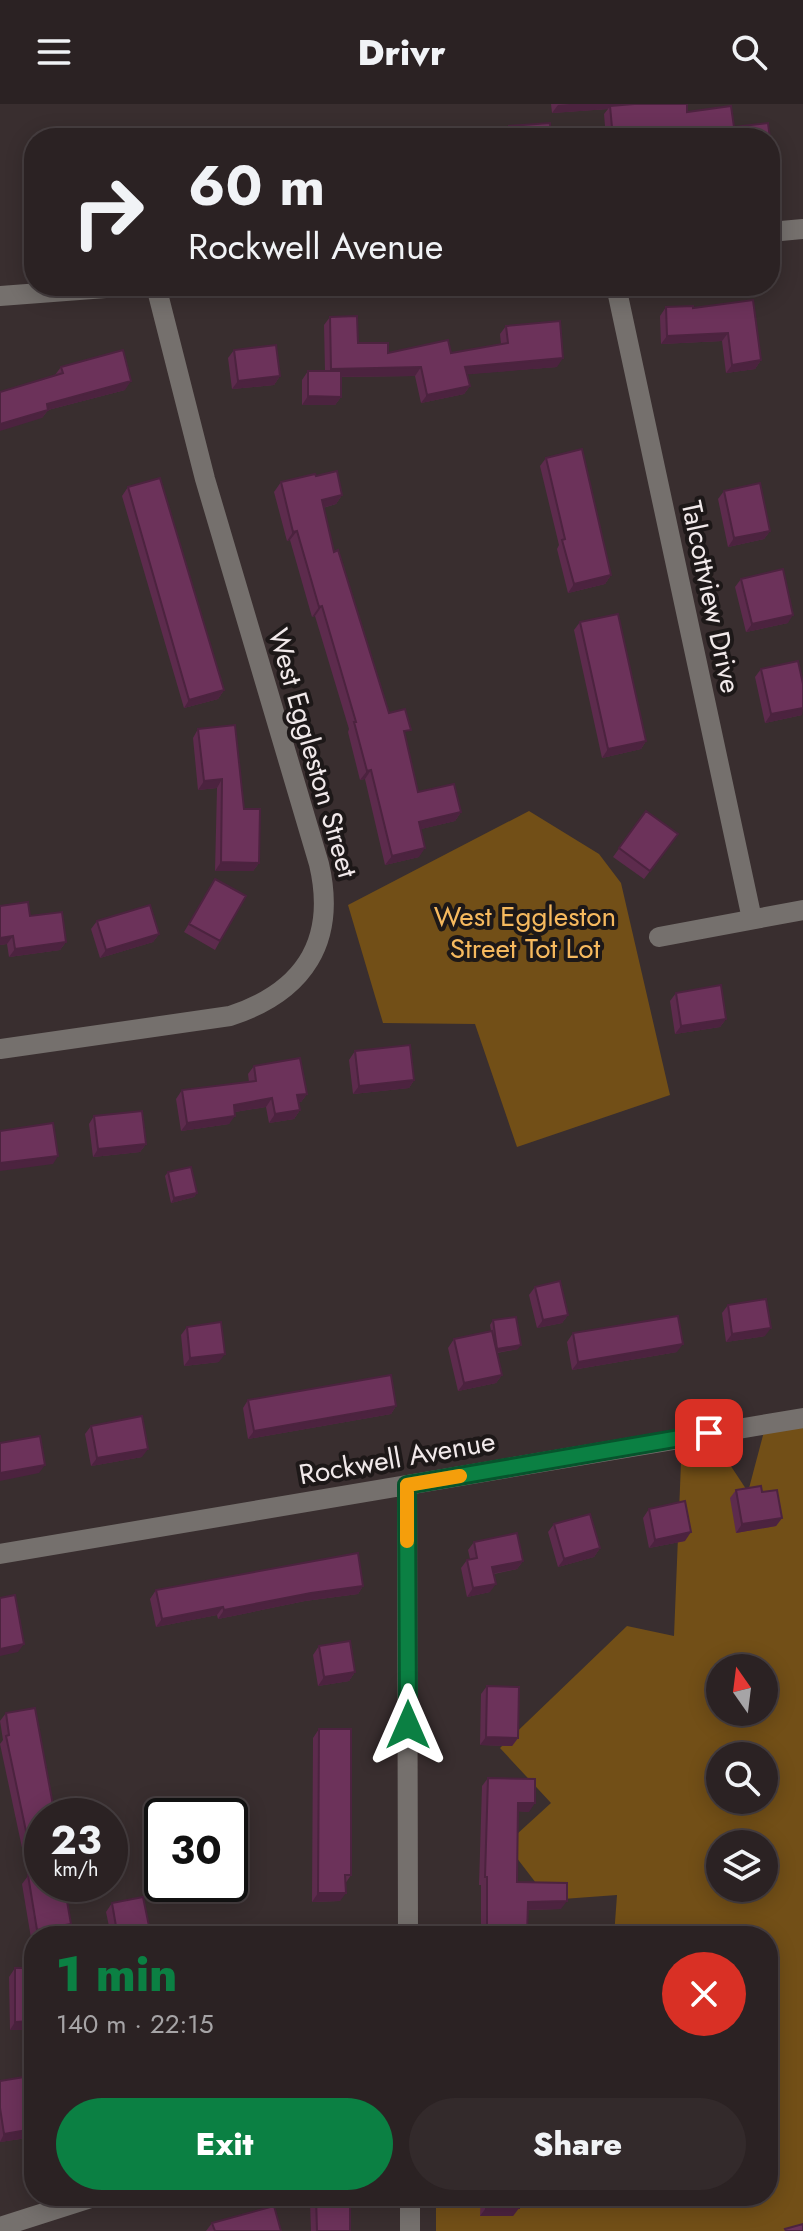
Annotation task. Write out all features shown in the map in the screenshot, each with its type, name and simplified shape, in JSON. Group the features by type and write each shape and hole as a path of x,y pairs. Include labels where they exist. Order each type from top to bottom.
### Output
{"street":[{"path":"780,231 803,229"},
{"path":"0,296 24,294"},
{"name":"West Eggleston Street","path":"0,1049 230,1016 250,1009 288,987 311,959 322,928 325,893 319,864 205,479 159,296"},
{"name":"Talcottview Drive","path":"618,296 752,919"},
{"path":"659,937 803,910"},
{"name":"Rockwell Avenue","path":"0,1554 803,1418"},
{"path":"407,1485 408,1926"},
{"path":"0,2227 66,2206"},
{"path":"410,2206 410,2231"}],"green space":[{"name":"West Eggleston Street Tot Lot","path":"529,811 599,854 621,883 670,1095 517,1147 475,1024 383,1023 348,905"},
{"path":"803,1417 803,2231 436,2231 436,2206 778,2206 778,1926 615,1926 617,1895 549,1900 506,1844 551,1803 500,1748 627,1626 674,1636 682,1438 709,1433 748,1492 766,1424"}],"building":[{"path":"687,104 687,112 731,106 734,127 768,123 769,128 612,128 610,106"},
{"path":"550,123 550,128 509,128"},
{"path":"753,300 761,360 732,365 728,333 667,336 666,307 693,308"},
{"path":"357,316 358,343 388,343 388,353 448,340 451,353 508,343 506,326 560,321 563,358 465,367 470,386 427,395 421,367 331,369 330,317"},
{"path":"276,345 280,376 238,381 234,350"},
{"path":"123,350 131,381 47,404 48,410 0,424 0,392 63,373 61,367"},
{"path":"308,371 341,371 341,397 308,396"},
{"path":"582,449 611,575 574,584 546,458"},
{"path":"337,471 342,495 322,500 334,552 338,550 389,713 405,709 411,730 404,731 418,792 454,784 461,812 419,822 425,848 392,856 371,770 367,771 322,606 319,607 297,531 293,532 281,482"},
{"path":"160,478 224,690 189,700 128,487"},
{"path":"760,483 770,531 734,538 724,491"},
{"path":"783,569 793,615 752,624 741,579"},
{"path":"618,614 646,741 608,749 580,622"},
{"path":"798,661 803,684 803,708 771,714 761,669"},
{"path":"235,725 244,809 260,809 259,863 221,862 222,779 204,781 198,729"},
{"path":"646,811 678,834 650,871 619,848"},
{"path":"215,879 246,896 220,941 189,924"},
{"path":"28,902 30,916 62,912 66,942 15,949 13,936 0,938 0,906"},
{"path":"150,905 159,934 106,950 97,921"},
{"path":"721,985 726,1019 681,1026 676,993"},
{"path":"410,1045 414,1080 359,1086 355,1051"},
{"path":"300,1058 307,1094 297,1095 300,1110 275,1114 272,1098 234,1105 235,1116 187,1123 182,1090 256,1081 254,1066"},
{"path":"142,1111 146,1144 98,1149 94,1116"},
{"path":"53,1123 58,1156 0,1163 0,1131"},
{"path":"191,1167 197,1193 174,1198 168,1172"},
{"path":"560,1281 568,1315 543,1320 535,1287"},
{"path":"766,1299 771,1328 732,1334 728,1305"},
{"path":"678,1316 683,1344 578,1362 573,1333"},
{"path":"516,1317 521,1345 497,1349 493,1320"},
{"path":"221,1322 225,1354 190,1358 187,1327"},
{"path":"492,1331 502,1375 464,1383 454,1339"},
{"path":"391,1375 396,1406 254,1431 248,1400"},
{"path":"142,1416 148,1449 97,1458 91,1426"},
{"path":"40,1436 45,1465 0,1473 0,1443"},
{"path":"761,1486 762,1492 777,1490 782,1518 742,1524 736,1490"},
{"path":"685,1501 691,1532 655,1540 649,1509"},
{"path":"590,1514 600,1548 564,1559 554,1524"},
{"path":"517,1533 523,1561 492,1567 496,1584 473,1588 467,1560 477,1558 474,1542"},
{"path":"358,1553 363,1586 162,1619 156,1590"},
{"path":"15,1595 24,1644 0,1649 0,1598"},
{"path":"350,1641 355,1672 324,1677 319,1646"},
{"path":"487,1686 519,1687 518,1738 486,1737"},
{"path":"35,1708 52,1798 24,1798 24,1822 6,1736 9,1735 6,1713"},
{"path":"319,1729 351,1729 351,1875 345,1875 346,1893 318,1893"},
{"path":"488,1778 535,1779 535,1803 518,1803 517,1882 567,1883 567,1901 528,1902 527,1926 487,1926"},
{"path":"143,1897 149,1926 116,1926 112,1903"},
{"path":"32,1902 67,1902 71,1924 36,1926"},
{"path":"15,1968 24,1968 24,2022 15,2022"},
{"path":"24,2077 24,2131 4,2134 0,2081"},
{"path":"274,2206 281,2231 215,2231 212,2223"},
{"path":"316,2206 350,2206 350,2231 317,2231"},
{"path":"486,2206 519,2206 519,2208"},
{"path":"803,2224 803,2231 785,2229"}],"slow traffic":[{"path":"407,1541 407,1485 460,1476"}],"route":[{"path":"408,1725 407,1485 709,1433"}]}
